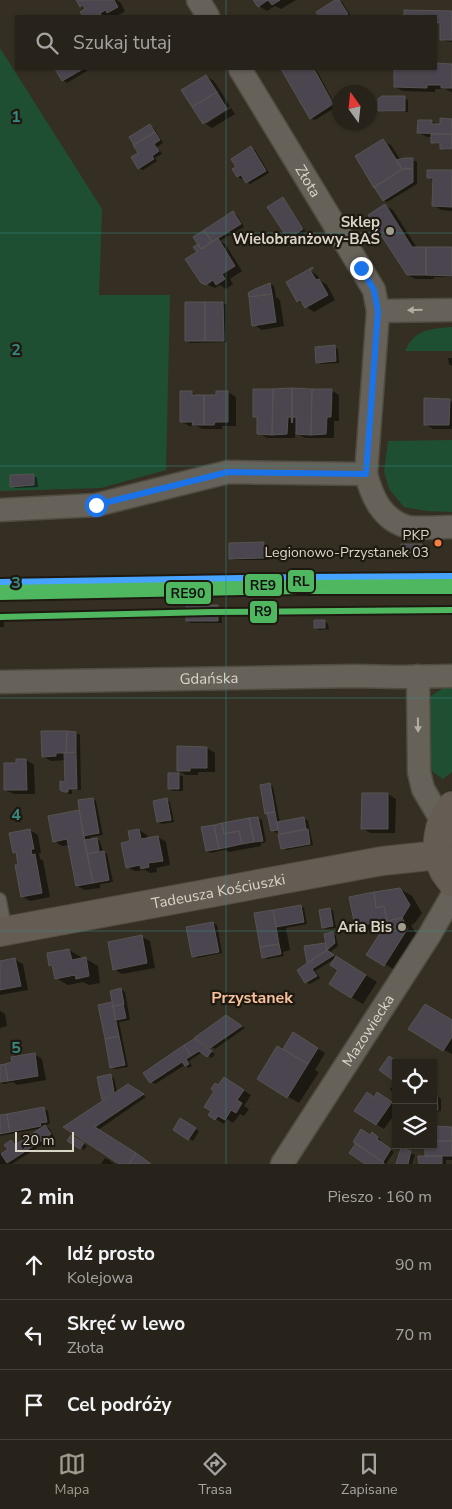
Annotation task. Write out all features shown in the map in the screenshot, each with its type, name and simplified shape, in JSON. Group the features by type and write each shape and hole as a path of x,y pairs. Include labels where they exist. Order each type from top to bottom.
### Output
{"street":[{"path":"198,0 207,15"},
{"name":"Złota","path":"241,70 374,290 378,311 366,474"},
{"path":"378,311 452,310"},
{"path":"0,510 96,505 228,472 366,474 370,490 378,506 393,520 409,527 452,527"},
{"name":"Gdańska","path":"14,686 354,676 399,678 452,676"},
{"path":"418,676 419,772 423,789 447,814 438,836 439,855 443,871 452,882"},
{"name":"Tadeusza Kościuszki","path":"3,931 382,861 439,855"},
{"name":"Mazowiecka","path":"282,1164 429,936 452,896"}],"lane":[{"path":"0,899 3,931"}],"green space":[{"path":"0,48 102,209 99,295 170,295 166,470 101,488 0,491"},
{"path":"452,327 452,351 405,351 413,338 418,334"},
{"path":"452,440 452,512 427,511 404,507 389,489 384,471 388,441"},
{"path":"446,686 452,686 452,772 443,779 427,765 426,717 431,696"}],"building":[{"path":"76,0 114,0 118,7 107,13 106,10 100,13 101,15 82,15 80,12 85,9 83,5 80,7"},
{"path":"253,0 268,0 258,7"},
{"path":"268,0 280,0 272,5"},
{"path":"335,0 339,0 348,14 318,15 316,12"},
{"path":"404,10 452,11 452,40 440,40 440,23 437,23 437,15 404,15"},
{"path":"437,63 452,64 452,88 441,88 441,85 427,85 427,88 394,87 394,70 437,70"},
{"path":"56,70 81,70 62,81"},
{"path":"282,70 315,70 332,105 310,119"},
{"path":"206,75 217,92 192,107 181,90"},
{"path":"217,92 227,109 203,124 192,107"},
{"path":"382,96 405,96 405,111 378,111 378,99"},
{"path":"440,118 452,119 452,134 417,133 418,120 432,120 432,124 440,124"},
{"path":"150,124 155,132 134,145 129,137"},
{"path":"155,132 160,140 154,144 159,151 152,156 154,159 138,169 131,157 138,153 133,145"},
{"path":"431,134 452,134 452,149 440,149 440,143 431,143"},
{"path":"383,139 402,169 374,188 355,156"},
{"path":"251,146 266,171 246,183 241,175 237,177 232,169 236,167 231,159"},
{"path":"413,158 413,169 402,169 396,160"},
{"path":"404,168 413,169 413,182 383,201 374,187"},
{"path":"427,170 452,170 452,207 432,206 433,178 427,178"},
{"path":"283,197 303,229 288,239 267,207"},
{"name":"Sklep Wielobranżowy-BAŚ","path":"385,204 412,247 426,247 426,275 407,275 368,215"},
{"path":"233,211 241,224 212,242 204,230"},
{"path":"204,230 212,242 201,249 193,237"},
{"path":"218,238 235,266 222,274 225,279 216,285 213,280 206,285 201,283 185,259 197,252 193,247 198,244 201,249"},
{"path":"426,247 452,247 452,276 426,275"},
{"path":"313,267 310,270 316,280 319,279 328,295 305,308 300,300 297,302 286,282"},
{"path":"270,283 272,294 249,297 248,293"},
{"path":"272,294 276,322 252,326 249,297"},
{"path":"185,302 205,302 205,341 185,341"},
{"path":"205,302 223,302 224,341 205,341"},
{"path":"335,345 336,361 316,363 315,347"},
{"path":"292,388 292,423 291,417 288,417 287,434 272,435 273,389"},
{"path":"292,388 312,389 311,435 296,434 296,417 293,417 292,423"},
{"path":"253,389 273,389 272,435 257,434 257,417 253,417"},
{"path":"312,389 332,389 331,417 327,417 326,434 311,435"},
{"path":"180,391 192,391 192,395 204,395 204,425 192,425 193,422 180,422"},
{"path":"216,391 228,391 228,422 215,422 214,425 204,425 204,395 216,395"},
{"path":"424,398 450,399 449,425 424,425"},
{"path":"34,474 34,485 10,487 10,475"},
{"path":"264,542 264,558 229,559 229,543"},
{"path":"401,544 422,544 421,553 401,553"},
{"path":"186,605 218,605 218,621 186,621"},
{"path":"314,620 325,620 325,628 314,628"},
{"path":"41,731 67,731 66,753 56,753 56,756 42,757"},
{"path":"67,731 76,732 76,752 66,753"},
{"path":"177,746 207,747 207,768 190,768 190,771 177,771"},
{"path":"76,752 77,789 68,789 68,792 64,792 60,790 60,781 65,782 64,753"},
{"path":"16,759 26,759 27,790 4,790 4,763 16,763"},
{"path":"168,773 179,773 179,789 168,789"},
{"path":"270,783 275,812 265,814 260,785"},
{"path":"362,793 388,793 388,829 361,829"},
{"path":"93,798 99,833 83,836 78,800"},
{"path":"167,798 171,820 157,822 153,801"},
{"path":"79,810 93,883 76,886 67,839 53,842 48,816"},
{"path":"275,812 278,830 271,831 267,813"},
{"path":"258,817 263,841 254,842 249,818"},
{"path":"304,817 306,829 279,834 277,822"},
{"path":"249,818 254,842 242,844 239,831 224,834 222,823"},
{"path":"222,823 224,834 239,831 242,844 219,849 214,825"},
{"path":"214,825 219,849 206,851 201,827"},
{"path":"30,829 34,849 31,849 32,855 35,854 42,893 21,897 15,865 18,865 16,852 13,853 9,833"},
{"path":"139,829 141,839 158,836 163,861 148,863 149,867 141,869 140,865 126,868 121,843 130,841 128,831"},
{"path":"308,829 310,844 281,849 278,835"},
{"path":"97,838 99,851 87,854 84,840"},
{"path":"104,851 109,880 93,883 87,854"},
{"path":"400,888 410,905 402,918 387,921 384,906 376,908 374,892"},
{"path":"374,892 376,908 384,906 387,921 355,926 349,897"},
{"path":"301,905 304,922 276,927 273,910"},
{"path":"330,908 333,926 322,928 319,910"},
{"path":"273,910 279,944 260,947 254,913"},
{"path":"402,918 408,928 384,966 366,955 388,921"},
{"path":"213,922 219,952 192,957 186,927"},
{"path":"333,932 335,943 327,950 324,934"},
{"path":"142,935 147,963 113,970 108,942"},
{"path":"325,943 327,950 307,963 304,946"},
{"path":"279,944 281,954 262,958 260,947"},
{"path":"69,949 72,960 86,957 89,976 76,979 75,975 55,979 52,965 49,966 47,953"},
{"path":"327,950 334,955 312,969 317,976 305,983 297,970"},
{"path":"336,956 366,975 351,998 329,984 338,970 330,965"},
{"path":"15,958 21,986 0,990 0,961"},
{"path":"121,988 124,1004 113,1006 110,991"},
{"path":"112,1002 119,1036 105,1039 98,1005"},
{"path":"123,1004 126,1018 116,1020 113,1006"},
{"path":"425,1004 452,1020 452,1037 443,1051 408,1029"},
{"path":"226,1015 242,1026 210,1048 194,1038"},
{"path":"293,1032 318,1048 308,1064 283,1049"},
{"path":"119,1036 125,1065 110,1068 105,1039"},
{"path":"194,1039 212,1051 207,1057 199,1051 191,1056 184,1045"},
{"path":"184,1045 191,1056 186,1059 189,1064 185,1066 182,1062 150,1083 143,1073"},
{"path":"277,1046 308,1064 287,1098 257,1079"},
{"path":"35,1053 38,1076 8,1081 5,1064 12,1062 11,1057"},
{"path":"389,1056 393,1059 392,1080 379,1070"},
{"path":"5,1064 8,1081 0,1082 0,1065"},
{"path":"111,1074 114,1092 102,1100 97,1077"},
{"path":"224,1077 244,1090 237,1100 242,1103 236,1113 231,1110 225,1120 218,1116 215,1120 208,1115 211,1111 204,1107 214,1091 211,1089 215,1083 218,1085"},
{"path":"128,1084 144,1094 95,1127 136,1153 129,1164 119,1164 63,1127"},
{"path":"367,1092 374,1097 377,1092 392,1102 376,1125 354,1111"},
{"path":"44,1107 47,1122 40,1123 41,1126 10,1132 7,1114"},
{"path":"7,1114 10,1132 0,1134 0,1115"},
{"path":"180,1118 196,1128 188,1140 173,1130"},
{"path":"45,1125 51,1134 35,1145 29,1136"},
{"path":"437,1126 452,1127 452,1141 437,1141"},
{"path":"361,1129 370,1135 372,1132 378,1137 377,1139 391,1149 383,1162 353,1142"},
{"path":"71,1135 84,1143 80,1149 67,1141"},
{"path":"29,1136 35,1145 7,1163 1,1154 8,1149 4,1145 11,1140 15,1145"},
{"path":"437,1141 452,1141 452,1156 425,1156 425,1149 437,1149"},
{"path":"356,1143 384,1164 365,1164 349,1153"},
{"path":"401,1149 411,1151 408,1164 396,1164"},
{"path":"136,1153 151,1164 129,1164"},
{"path":"418,1156 442,1156 442,1164 419,1164"}],"transit line":[{"path":"0,582 452,576"},
{"name":"RL","path":"0,587 211,582 452,580"},
{"name":"RE9","path":"0,590 452,583"},
{"path":"0,594 452,588"},
{"name":"RE90","path":"0,597 299,591 452,591"},
{"name":"R9","path":"0,617 211,612 452,610"}],"place":[{"name":"Sklep Wielobranżowy-BAŚ","path":"390,231"},
{"name":"PKP Legionowo-Przystanek 03","path":"438,543"},
{"name":"Aria Bis","path":"402,927"}],"district":[{"name":"Przystanek","path":"252,998"}],"route":[{"path":"96,505 228,472 366,474 378,311 374,290 361,268"}]}
